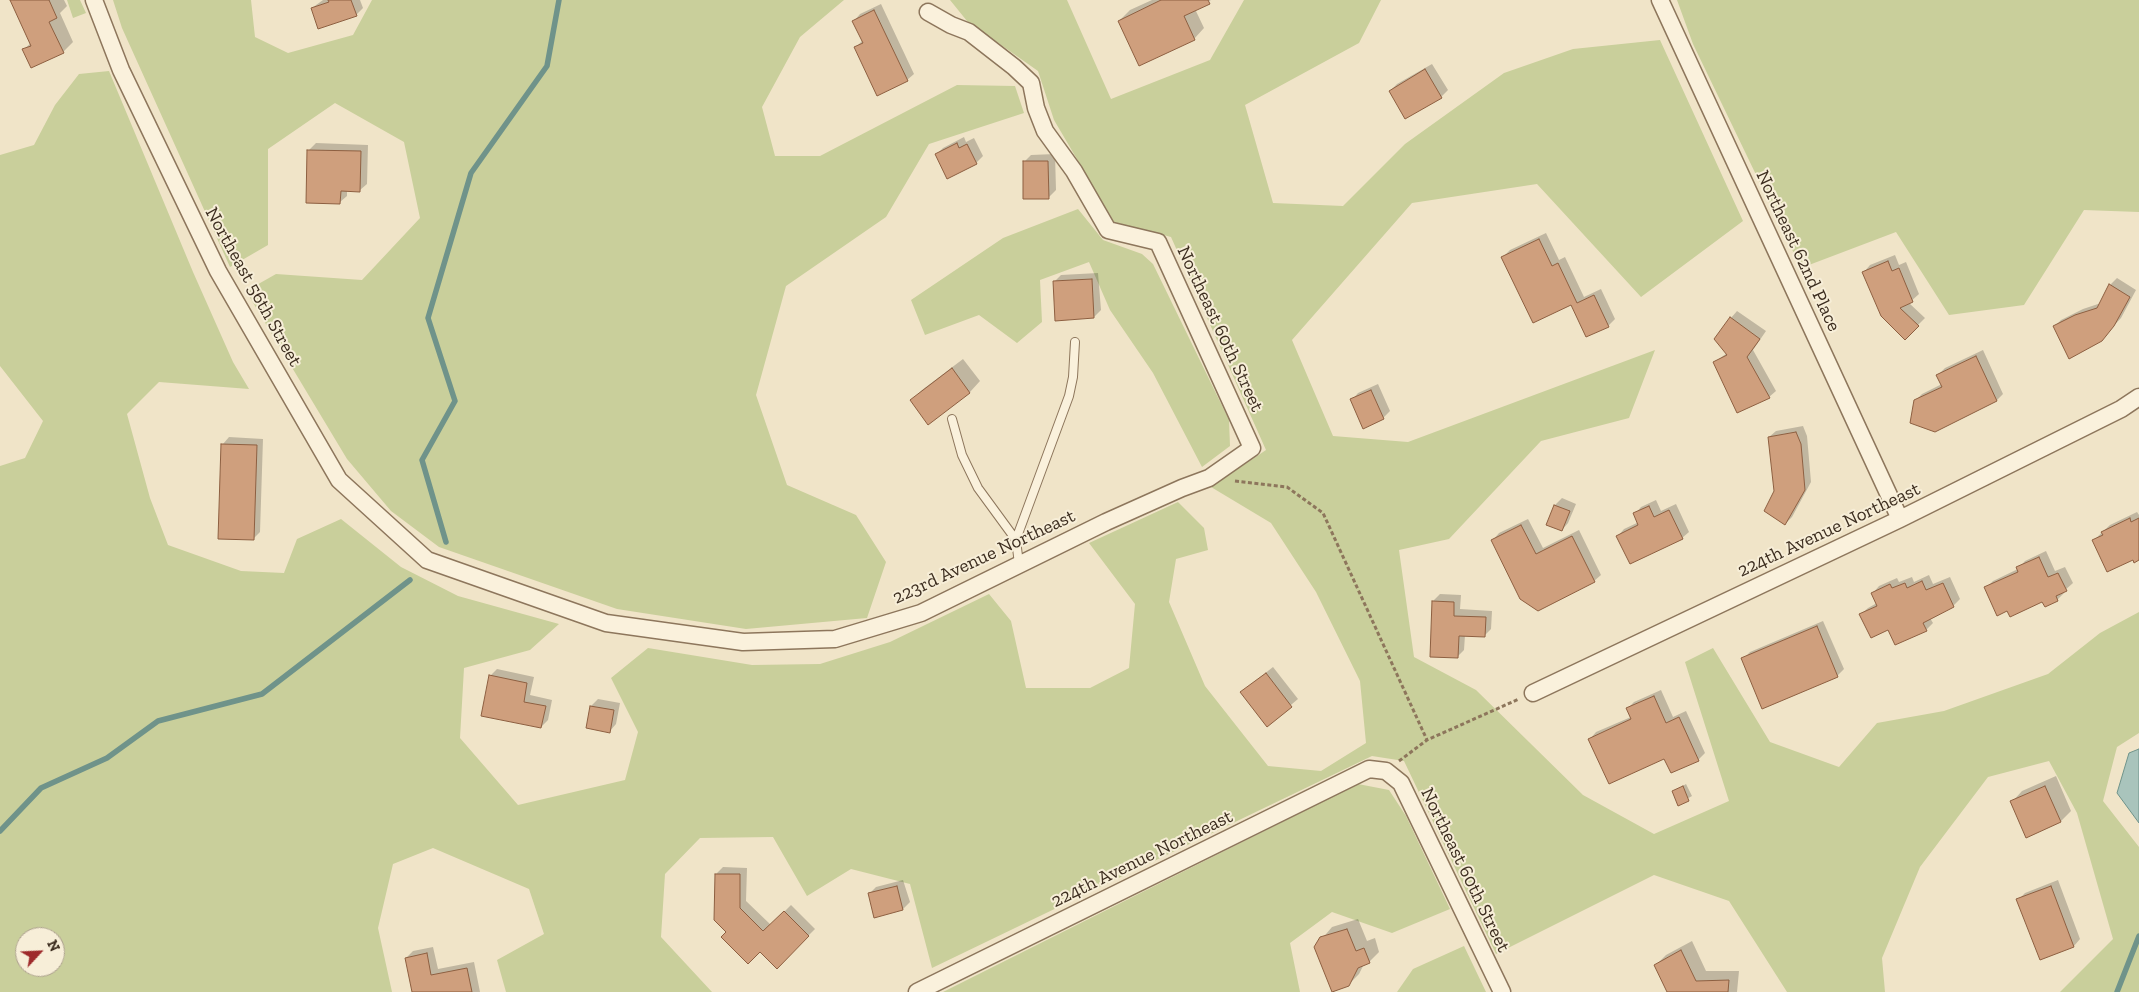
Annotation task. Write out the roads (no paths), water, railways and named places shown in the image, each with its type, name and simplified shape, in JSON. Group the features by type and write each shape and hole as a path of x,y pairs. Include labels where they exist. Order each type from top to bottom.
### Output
{"street":[{"name":"Northeast 56th Street","path":"94,0 121,70 218,270 339,480 427,560"},
{"name":"Northeast 62nd Place","path":"1660,0 1900,519"},
{"name":"Northeast 60th Street","path":"928,12 950,25 969,32 1031,82 1036,108 1045,131 1074,171 1108,230 1158,242 1252,448"},
{"name":"224th Avenue Northeast","path":"1533,693 1900,519 2139,398"},
{"name":"223rd Avenue Northeast","path":"427,560 606,623 743,642 835,639 921,613 1106,522 1209,478 1252,448"},
{"name":"224th Avenue Northeast","path":"916,992 1369,769 1386,771"},
{"name":"Northeast 60th Street","path":"1386,771 1401,783 1502,992"}],"lane":[{"path":"1019,564 1016,540 1027,504 1069,396 1073,377 1075,342"},
{"path":"952,419 962,455 978,488 1016,540"}],"water":[{"path":"2139,749 2139,823 2117,793 2129,753"}],"waterway":[{"path":"446,542 422,460 455,401 428,318 471,173 547,66 559,0"},
{"path":"0,831 41,788 107,758 158,721 262,694 410,580"},
{"path":"2117,992 2139,936"}]}
